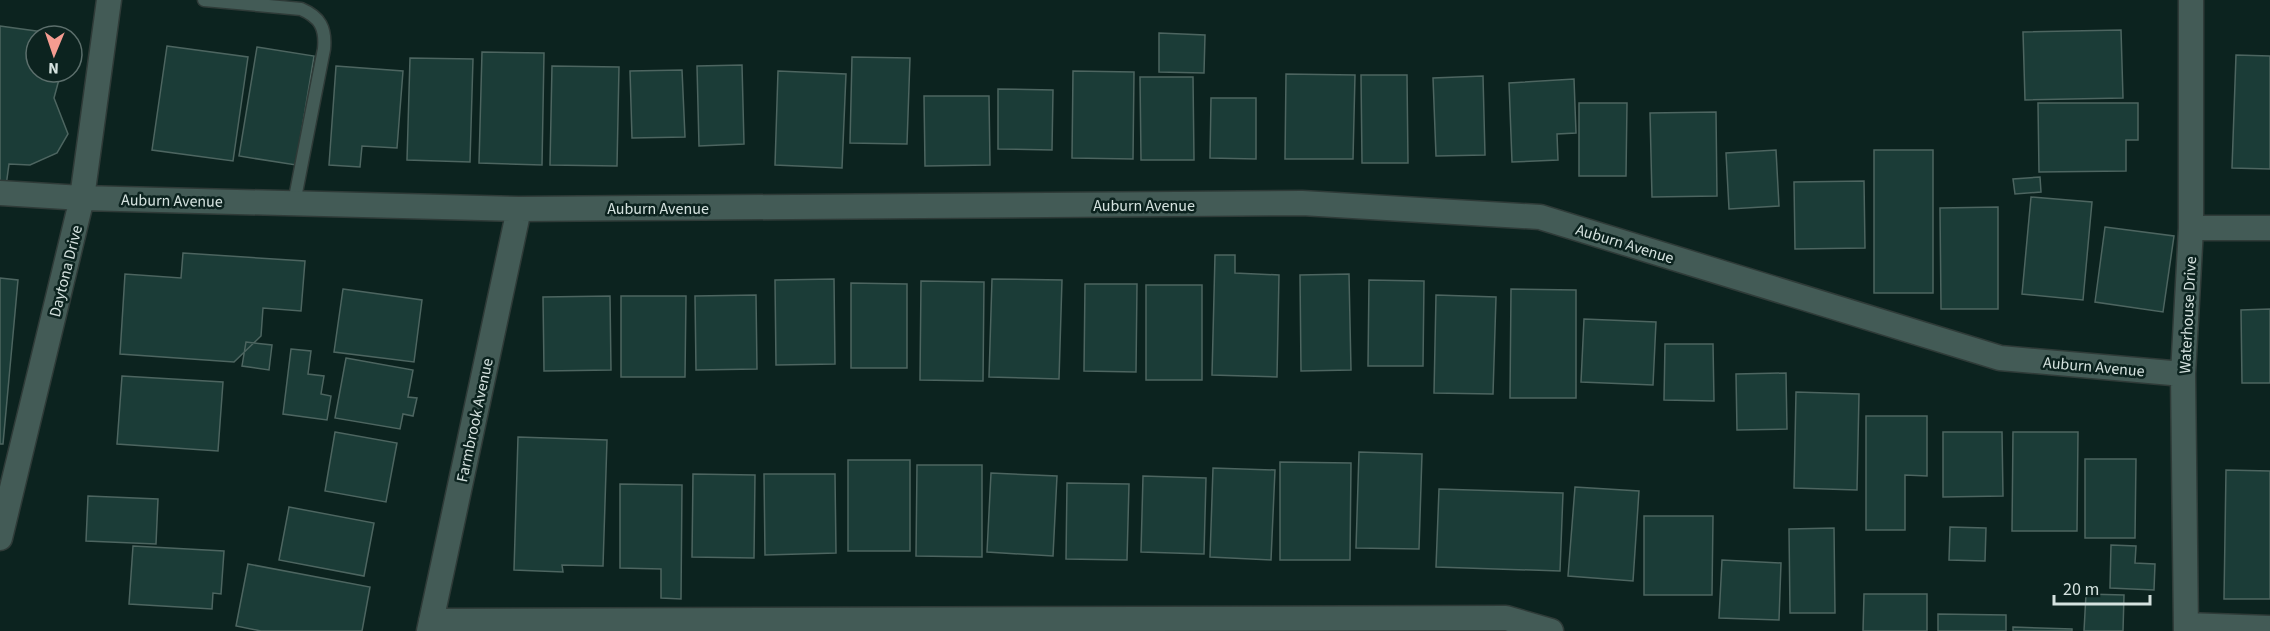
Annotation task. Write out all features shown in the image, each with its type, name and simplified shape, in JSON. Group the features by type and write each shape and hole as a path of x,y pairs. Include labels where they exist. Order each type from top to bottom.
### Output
{"street":[{"name":"Daytona Drive","path":"0,538 82,198 109,0"},
{"name":"Waterhouse Drive","path":"2186,628 2183,374 2191,228 2190,0"},
{"name":"Auburn Avenue","path":"0,193 82,198 519,209 1302,203 1540,217 2000,358 2183,374"},
{"name":"Farmbrook Avenue","path":"430,626 519,209"},
{"path":"2191,228 2270,228"},
{"path":"430,626 1506,618 1551,631"},
{"path":"2186,628 2270,628"}],"lane":[{"path":"204,0 301,9 314,14 323,25 324,49 294,203"}],"building":[{"path":"0,26 24,29 24,84 58,84 54,98 68,134 57,153 30,165 9,164 6,186 0,186"},
{"path":"2121,30 2123,98 2025,100 2023,32"},
{"path":"1159,33 1205,35 1204,73 1159,72"},
{"path":"167,46 248,57 233,161 152,150"},
{"path":"257,47 314,56 296,165 239,156"},
{"path":"482,52 544,53 542,165 479,163"},
{"path":"2236,55 2270,56 2270,169 2232,168"},
{"path":"852,57 910,58 907,144 850,143"},
{"path":"410,58 473,59 470,162 407,160"},
{"path":"742,65 744,144 699,146 697,66"},
{"path":"336,66 403,71 397,148 362,146 360,167 329,165"},
{"path":"552,66 619,67 617,166 550,165"},
{"path":"682,70 685,137 632,138 630,71"},
{"path":"778,71 846,74 842,168 775,165"},
{"path":"1073,71 1134,72 1133,159 1072,158"},
{"path":"1286,74 1355,75 1353,159 1285,159"},
{"path":"1361,75 1407,75 1408,163 1362,163"},
{"path":"1483,76 1485,155 1436,156 1433,78"},
{"path":"1140,77 1193,77 1194,160 1141,160"},
{"path":"1574,79 1576,133 1557,134 1558,160 1512,162 1509,83"},
{"path":"998,89 1053,90 1052,150 998,149"},
{"path":"924,96 989,96 990,165 925,166"},
{"path":"1211,98 1256,98 1256,159 1210,158"},
{"path":"1579,103 1627,103 1626,176 1579,176"},
{"path":"2038,103 2138,103 2138,140 2126,140 2126,171 2039,172"},
{"path":"1716,112 1717,196 1652,197 1650,113"},
{"path":"1776,150 1779,206 1729,209 1726,153"},
{"path":"1874,150 1933,150 1933,293 1874,293"},
{"path":"2040,177 2041,192 2015,194 2013,179"},
{"path":"1864,181 1865,248 1795,249 1794,182"},
{"path":"2031,197 2092,202 2083,300 2022,294"},
{"path":"1998,207 1998,309 1941,309 1940,208"},
{"path":"2105,227 2174,236 2163,312 2095,302"},
{"path":"183,253 305,261 301,311 263,308 261,336 234,362 120,354 125,274 181,278"},
{"path":"1215,255 1235,255 1235,273 1279,275 1277,377 1212,375"},
{"path":"1349,274 1351,370 1301,371 1300,275"},
{"path":"0,278 18,280 3,444 0,444"},
{"path":"834,279 835,364 776,365 775,280"},
{"path":"992,279 1062,280 1059,379 989,377"},
{"path":"1369,280 1424,281 1423,366 1368,366"},
{"path":"921,281 984,282 983,381 920,380"},
{"path":"851,283 907,284 907,368 851,368"},
{"path":"1085,284 1137,284 1136,372 1084,371"},
{"path":"1146,285 1202,285 1202,380 1146,380"},
{"path":"343,289 422,300 414,362 334,352"},
{"path":"1511,289 1576,290 1576,398 1510,398"},
{"path":"756,295 757,369 696,370 695,296"},
{"path":"1436,295 1496,297 1493,394 1434,393"},
{"path":"610,296 611,370 544,371 543,297"},
{"path":"621,296 686,296 685,377 621,377"},
{"path":"2270,309 2270,383 2242,383 2241,310"},
{"path":"1584,319 1656,322 1653,385 1581,382"},
{"path":"246,342 272,345 269,370 242,366"},
{"path":"1665,344 1713,344 1714,401 1664,400"},
{"path":"291,349 311,351 308,374 324,376 321,394 331,396 327,420 283,414"},
{"path":"346,358 413,370 408,397 417,398 413,416 403,414 400,429 335,418"},
{"path":"1786,373 1787,429 1737,430 1736,374"},
{"path":"122,376 223,382 218,451 117,444"},
{"path":"1796,392 1859,394 1857,490 1794,488"},
{"path":"1866,416 1927,416 1927,476 1905,475 1905,530 1866,530"},
{"path":"335,432 397,443 386,502 325,491"},
{"path":"1943,432 2002,432 2003,496 1943,497"},
{"path":"2013,432 2078,432 2077,531 2012,531"},
{"path":"518,437 607,440 603,566 562,565 563,572 514,570"},
{"path":"1359,452 1422,454 1419,549 1356,548"},
{"path":"2085,459 2136,459 2135,538 2085,538"},
{"path":"848,460 910,460 910,551 848,551"},
{"path":"1280,462 1351,463 1350,560 1280,560"},
{"path":"917,465 982,465 982,557 916,556"},
{"path":"1213,468 1275,470 1271,560 1210,557"},
{"path":"2226,470 2270,471 2270,599 2224,599"},
{"path":"991,473 1057,476 1053,556 987,552"},
{"path":"693,474 755,475 754,558 692,557"},
{"path":"764,474 835,474 836,553 765,555"},
{"path":"1143,476 1206,478 1204,554 1141,552"},
{"path":"1067,483 1129,484 1127,560 1066,559"},
{"path":"620,484 682,485 681,599 661,598 661,569 620,568"},
{"path":"1575,487 1639,491 1633,581 1568,576"},
{"path":"1439,489 1563,493 1560,571 1436,567"},
{"path":"88,496 158,499 156,544 86,541"},
{"path":"289,507 374,523 364,576 279,560"},
{"path":"1644,516 1713,516 1712,595 1644,595"},
{"path":"1950,527 1986,528 1985,561 1949,560"},
{"path":"1834,528 1835,613 1790,613 1789,529"},
{"path":"2111,545 2136,546 2135,563 2155,564 2154,590 2110,588"},
{"path":"133,546 224,551 221,594 213,593 212,609 129,604"},
{"path":"1722,560 1781,563 1779,620 1719,618"},
{"path":"248,564 370,587 362,631 261,631 236,626"},
{"path":"1864,594 1927,594 1927,631 1863,631"},
{"path":"2086,594 2124,595 2123,631 2084,631"},
{"path":"1938,614 2006,615 2006,631 1938,631"},
{"path":"2013,627 2072,629 2072,631 2013,631"}]}
